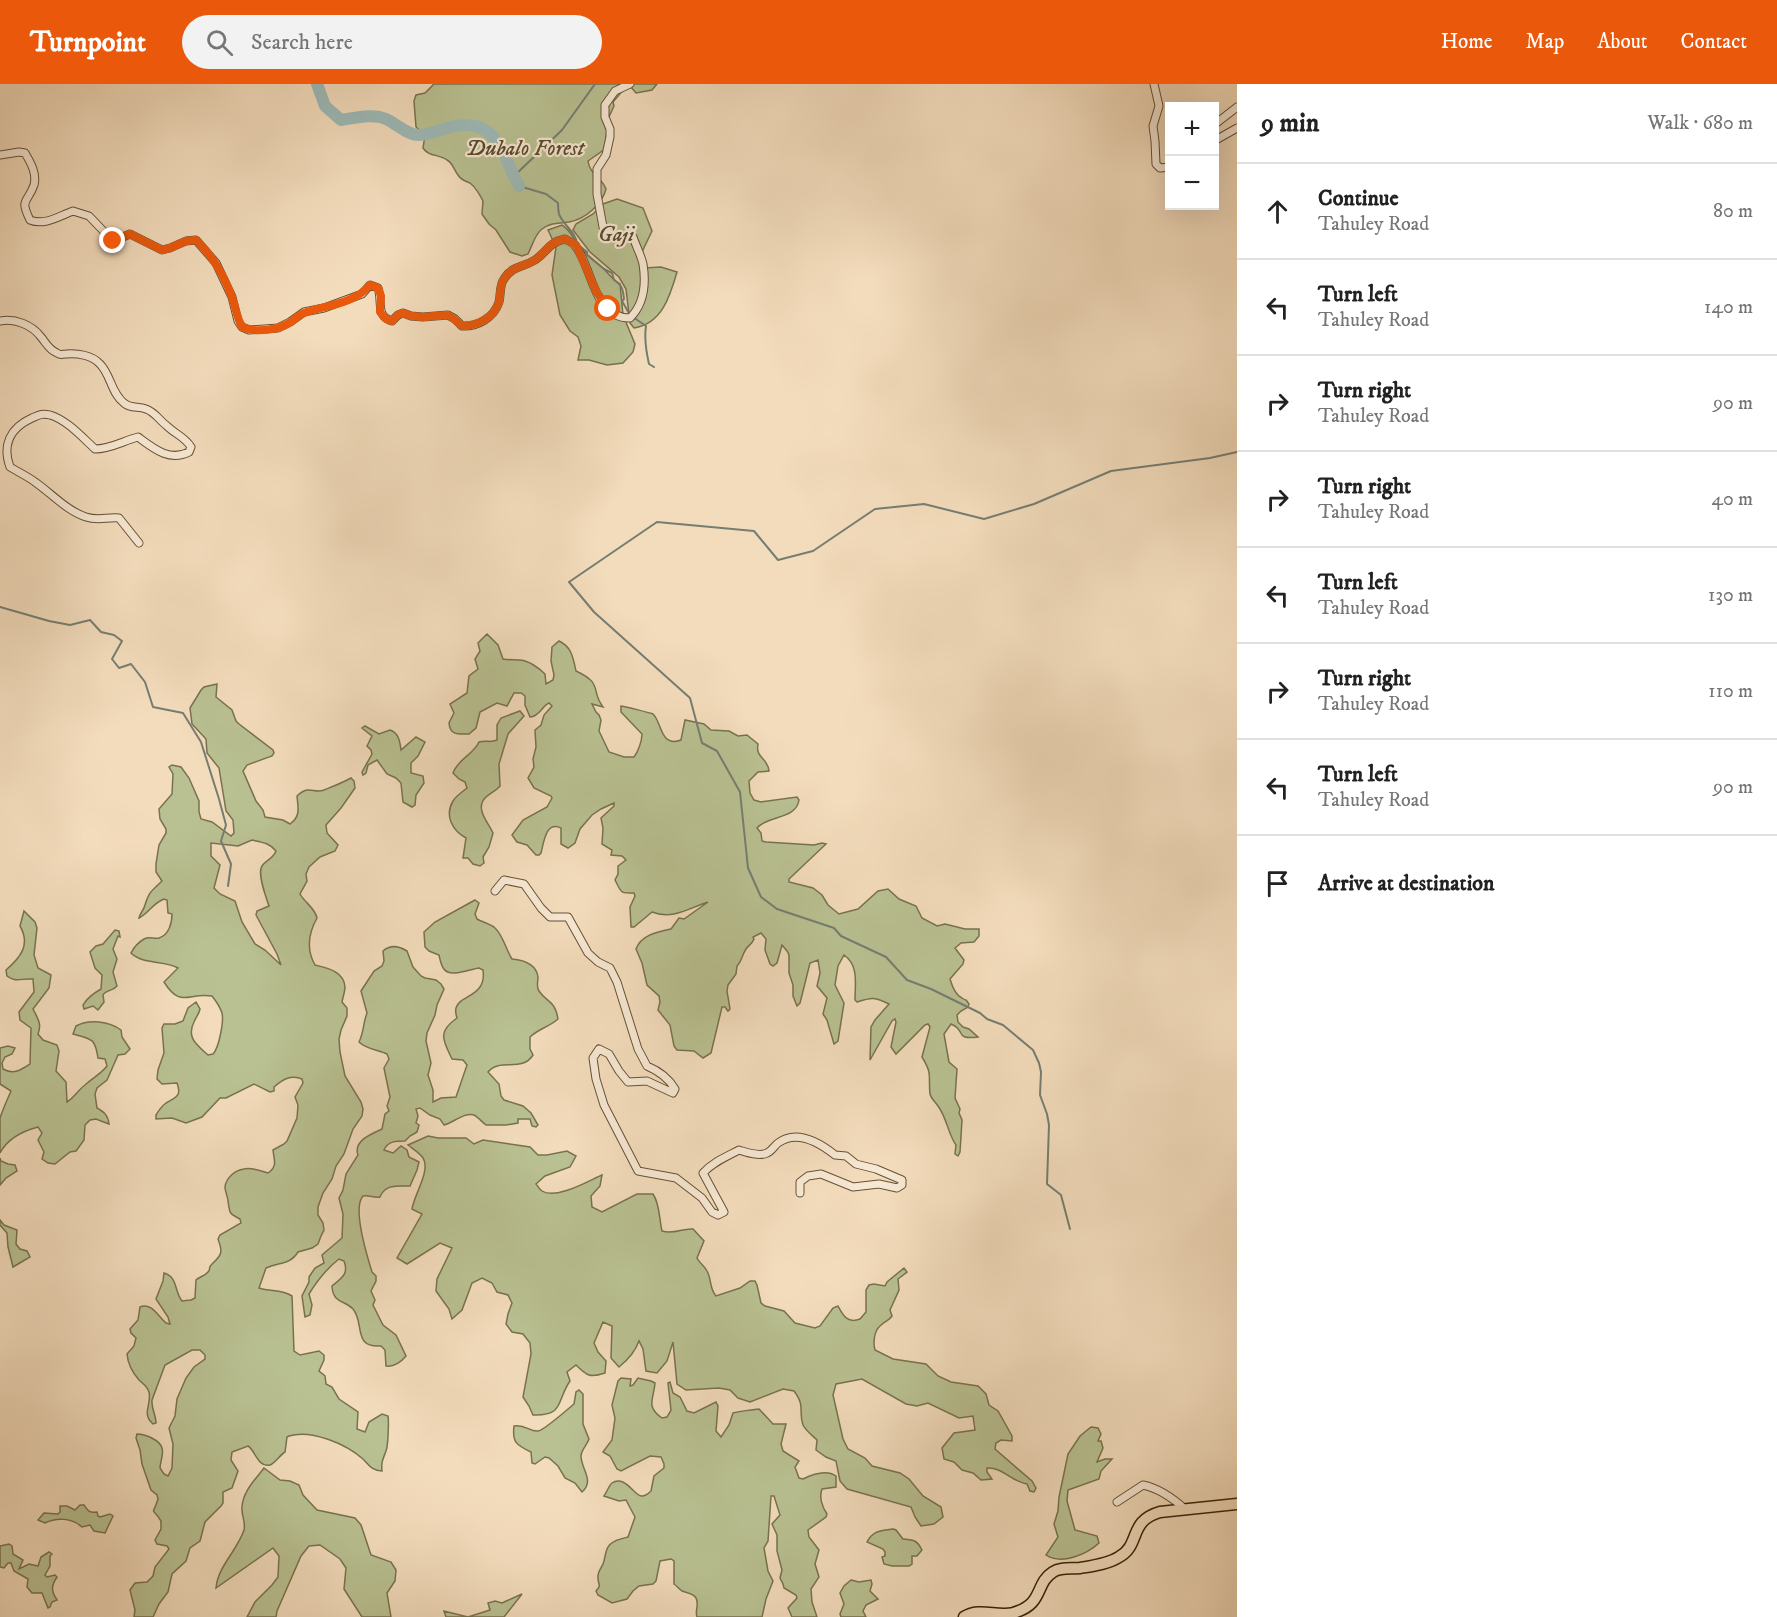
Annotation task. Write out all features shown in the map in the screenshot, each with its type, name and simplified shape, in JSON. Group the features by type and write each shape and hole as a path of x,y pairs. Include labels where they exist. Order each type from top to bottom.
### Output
{"main road":[{"path":"964,1617 970,1613 999,1615 1023,1609 1033,1602 1046,1578 1054,1570 1079,1568 1122,1556 1127,1551 1139,1526 1148,1516 1160,1512 1237,1504"}],"street":[{"path":"0,155 26,153 31,164 34,183 24,206 30,220 38,223 45,222 73,211 89,216 113,241 130,234 162,250 186,241 196,240 216,263 232,297 238,321 242,327 249,330 278,328 304,312 324,308 362,294 370,285 378,288 381,296 380,312 386,319 392,321 403,313 423,317 448,315 462,326 471,326 485,320 494,311 499,303 502,282 511,269 528,263 537,258 548,246 565,239 576,245 601,300 614,315 630,318 638,310 643,296 643,262 633,237 615,239 603,227 597,188 597,169 606,155 610,136 605,117 605,105 615,91 630,84"},
{"path":"1155,84 1159,99 1153,126 1155,164 1160,168 1165,168"},
{"path":"1219,122 1237,107"},
{"path":"1219,139 1237,128"},
{"path":"1160,168 1165,165"},
{"path":"0,321 13,321 33,328 56,353 90,356 105,371 115,393 123,403 131,408 143,407 149,410 158,416 167,428 187,440 191,447 189,452 182,455 158,452 138,437 105,449 95,449 61,420 41,414 21,423 10,436 6,456 10,467 34,481 84,517 99,520 119,519 139,543"},
{"path":"495,891 504,880 524,884 550,917 568,918 588,953 598,962 610,968 638,1049 647,1066 660,1071 675,1089 673,1093 647,1081 628,1082 609,1054 599,1049 593,1058 604,1105 638,1172 676,1178 702,1198 712,1212 718,1215 724,1212 703,1173 713,1162 733,1155 738,1150 756,1154 768,1153 780,1141 787,1139 805,1138 826,1146 835,1155 840,1154 856,1164 876,1169 902,1180 902,1185 897,1188 879,1184 854,1187 821,1174 808,1176 800,1182 800,1193"},
{"path":"1117,1502 1143,1485 1178,1503 1185,1510"}],"green space":[{"name":"Dubalo Forest","path":"434,84 657,84 652,90 636,93 630,86 624,89 613,102 614,106 608,119 605,149 588,161 589,166 606,189 597,205 581,218 545,227 537,234 528,254 522,256 510,252 482,214 483,201 474,187 460,178 449,161 428,153 423,148 425,135 416,127 414,101 416,95 425,93"},
{"name":"Gaji","path":"617,199 643,208 652,231 641,254 644,268 661,267 677,272 668,299 658,315 652,321 634,328 630,323 626,289 619,277 590,252 573,230 576,224 593,214 603,204"},
{"path":"562,225 580,247 620,284 623,315 635,344 633,352 623,363 607,365 589,360 578,360 581,346 578,337 570,331 560,315 552,275 556,247 548,230"},
{"path":"487,634 498,645 503,659 522,660 533,665 545,674 546,684 553,680 554,675 551,661 552,647 559,641 567,646 576,671 593,684 603,707 592,704 601,720 599,731 609,752 624,757 634,757 641,743 642,734 621,712 621,706 653,714 665,737 674,742 681,740 685,720 704,724 711,730 729,731 738,736 747,735 758,744 758,752 769,771 758,772 749,781 750,793 754,800 761,802 797,797 799,800 793,811 757,828 761,833 762,841 826,844 789,879 789,882 813,888 839,914 858,909 878,891 888,889 899,899 916,906 922,918 937,926 945,924 965,929 979,929 979,936 974,942 961,943 955,948 964,960 950,979 956,993 969,1004 957,1015 958,1022 978,1037 965,1037 956,1026 951,1024 944,1034 949,1062 957,1069 955,1098 962,1120 958,1156 955,1154 956,1145 943,1116 930,1094 929,1072 922,1057 930,1027 928,1024 925,1025 896,1054 891,1047 895,1019 870,1060 871,1027 889,1004 873,999 857,1002 855,1000 854,969 844,955 838,966 835,985 844,1003 838,1041 834,1044 823,1014 827,998 817,986 820,973 818,960 810,963 800,1003 797,1006 789,973 789,955 782,945 777,963 773,966 770,964 765,950 766,939 761,933 753,937 753,941 737,966 736,974 728,985 730,1009 728,1011 722,1007 711,1053 703,1058 694,1051 677,1050 674,1046 670,1025 658,1010 659,996 647,985 636,949 646,937 671,929 679,918 684,919 708,902 674,914 652,912 631,927 630,907 634,893 622,891 615,880 618,866 626,860 622,856 611,855 612,850 602,844 601,818 614,806 614,803 592,815 580,829 575,843 568,848 561,844 561,828 556,827 552,827 546,833 539,855 536,855 527,845 517,842 512,835 523,820 547,807 552,798 534,788 528,778 534,767 535,730 541,725 544,715 552,706 549,703 536,715 530,717 525,705 525,696 521,693 514,693 507,706 497,703 480,712 476,728 469,734 456,733 451,730 449,723 454,713 450,704 467,693 469,676 478,669 475,659 480,651 478,643"},
{"path":"217,684 216,697 232,710 236,721 273,750 272,756 247,765 243,771 265,817 283,820 290,824 297,815 297,796 301,792 324,790 351,778 354,781 355,788 326,825 327,833 338,845 335,851 320,857 309,867 306,874 307,881 300,894 317,918 309,942 310,953 315,965 334,971 342,977 344,982 342,1002 347,1008 347,1016 339,1039 340,1052 345,1076 361,1102 362,1116 353,1129 344,1154 336,1166 318,1207 318,1215 324,1230 318,1244 298,1252 288,1261 266,1268 259,1288 284,1292 292,1296 294,1351 300,1355 319,1351 324,1355 319,1371 325,1376 326,1384 332,1387 339,1399 358,1412 357,1429 365,1432 369,1422 382,1414 388,1416 388,1439 382,1471 373,1469 356,1453 338,1443 318,1436 298,1434 287,1437 285,1452 270,1465 262,1464 248,1446 232,1452 231,1460 238,1471 232,1488 223,1492 223,1503 205,1522 200,1541 190,1548 186,1561 172,1574 168,1592 153,1617 134,1617 135,1610 130,1590 135,1583 147,1582 153,1576 155,1567 169,1549 167,1546 157,1544 155,1540 161,1529 161,1521 154,1511 158,1499 151,1490 142,1464 137,1434 152,1438 161,1445 163,1453 160,1468 168,1476 172,1468 173,1444 169,1428 175,1416 177,1399 186,1378 194,1367 205,1359 205,1355 200,1350 192,1350 165,1365 152,1400 156,1423 153,1424 147,1413 149,1392 134,1374 128,1362 127,1354 134,1346 136,1338 130,1329 138,1320 140,1307 144,1306 154,1310 166,1323 170,1324 156,1299 164,1273 174,1281 182,1301 195,1298 196,1280 207,1273 220,1256 218,1239 220,1235 241,1223 240,1219 231,1214 225,1189 227,1181 237,1171 253,1169 268,1173 273,1168 275,1163 273,1150 287,1141 297,1118 298,1105 295,1097 303,1083 302,1079 290,1077 280,1082 274,1087 274,1091 270,1092 254,1084 226,1098 220,1098 202,1117 186,1123 172,1118 156,1119 161,1108 177,1096 179,1091 177,1083 162,1084 157,1079 164,1053 162,1028 164,1024 183,1021 188,1008 196,1002 200,1009 192,1028 192,1037 208,1055 213,1054 217,1046 222,1022 221,1011 212,996 185,998 175,995 170,990 164,982 178,968 147,961 131,953 144,939 159,938 165,934 171,921 172,914 168,913 167,900 164,899 139,918 150,894 162,881 156,872 156,864 159,845 166,829 160,819 159,809 172,794 173,774 169,767 172,765 181,767 189,778 199,801 201,819 212,822 231,836 234,833 233,820 226,811 219,768 207,753 206,739 192,724 190,708 204,687","holes":["252,840 268,845 276,851 261,870 262,886 269,906 257,911 256,915 281,965 255,944 242,922 235,901 220,894 214,888 220,865 211,856 211,843 238,846"]},
{"path":"520,711 524,716 508,734 499,764 500,786 482,802 483,816 493,833 483,857 484,863 480,866 473,864 468,858 463,858 466,838 451,822 450,807 457,796 467,788 465,782 453,773 458,764 479,742 497,740 497,725 501,718"},
{"path":"365,726 379,734 393,731 398,738 401,750 416,737 425,742 418,756 411,763 411,773 423,776 424,783 412,807 403,802 401,783 387,774 377,760 368,765 363,775 362,772 372,754 367,746 372,736 362,728"},
{"path":"475,900 479,903 475,914 477,919 498,931 512,959 525,961 535,968 538,989 553,1005 557,1013 558,1019 530,1037 530,1049 533,1055 528,1060 523,1063 499,1066 488,1072 499,1084 504,1100 523,1106 531,1113 538,1125 532,1126 530,1119 518,1119 518,1123 486,1125 470,1114 444,1125 440,1119 420,1108 416,1109 418,1116 416,1123 419,1125 417,1132 405,1141 393,1142 384,1150 393,1153 401,1146 407,1150 409,1157 419,1162 410,1186 388,1188 380,1197 363,1196 360,1202 362,1232 372,1272 376,1276 371,1291 375,1300 373,1305 383,1325 396,1335 406,1356 397,1364 386,1366 385,1350 381,1346 366,1343 353,1309 337,1299 333,1292 332,1286 345,1273 344,1261 339,1259 315,1284 309,1294 312,1305 310,1315 305,1317 302,1296 315,1268 324,1263 322,1255 342,1238 343,1214 339,1198 346,1174 358,1155 358,1146 364,1139 382,1129 385,1114 389,1111 387,1106 390,1097 384,1068 389,1059 387,1054 359,1042 367,1013 361,991 374,971 382,966 383,951 392,947 407,951 413,967 421,976 436,980 441,984 444,989 427,1033 426,1041 431,1063 428,1075 433,1090 433,1102 441,1098 456,1097 467,1065 463,1060 452,1059 444,1041 444,1032 457,1018 458,1004 481,986 483,970 479,968 455,973 447,972 442,966 439,955 425,947 424,932 435,922"},
{"path":"24,911 35,922 37,928 34,955 38,968 51,975 49,988 33,1009 39,1024 38,1034 43,1040 57,1045 59,1051 56,1071 66,1082 67,1102 107,1066 105,1059 98,1058 92,1040 73,1034 76,1026 93,1022 111,1025 121,1030 122,1037 130,1049 125,1054 118,1055 107,1080 97,1088 95,1094 97,1108 108,1118 109,1124 96,1119 90,1120 85,1125 84,1140 76,1151 70,1152 55,1164 42,1159 44,1152 38,1140 42,1133 38,1127 16,1136 0,1153 0,1118 11,1091 0,1084 0,1048 8,1046 15,1048 12,1054 5,1057 2,1063 3,1069 14,1072 30,1064 31,1028 20,1020 19,1012 34,992 33,979 13,979 7,976 6,970 16,961 24,945 20,926"},
{"path":"115,930 119,931 120,937 118,936 113,949 117,959 113,972 117,986 103,995 104,1002 98,1010 93,1006 84,1009 83,1005 87,1000 101,989 102,975 95,968 90,952 96,946 103,944"},
{"path":"428,1136 466,1138 474,1144 483,1140 530,1147 538,1155 567,1151 576,1156 570,1167 545,1176 536,1184 542,1191 555,1193 572,1189 602,1175 600,1186 591,1196 592,1207 602,1212 637,1194 653,1194 662,1231 693,1229 704,1241 697,1258 707,1271 716,1296 755,1281 761,1303 784,1311 795,1323 815,1328 820,1326 833,1308 838,1306 849,1319 860,1319 866,1312 866,1290 869,1285 885,1286 904,1268 907,1272 898,1279 899,1290 890,1310 892,1316 878,1328 875,1334 875,1350 893,1359 926,1364 938,1376 951,1382 978,1386 986,1394 989,1405 998,1411 1012,1436 1012,1441 1001,1440 996,1443 995,1449 1032,1481 1036,1488 1034,1492 1030,1491 1027,1484 993,1468 987,1468 992,1479 981,1480 973,1473 962,1470 954,1462 944,1459 942,1448 954,1433 975,1430 973,1416 959,1418 928,1403 917,1406 906,1404 862,1379 836,1384 833,1395 843,1439 848,1449 865,1458 872,1466 900,1473 909,1479 923,1496 941,1507 943,1517 934,1524 921,1526 911,1507 847,1489 840,1481 836,1461 816,1450 817,1440 803,1425 800,1401 794,1391 783,1389 750,1402 738,1398 730,1390 719,1388 686,1390 677,1384 673,1342 667,1361 657,1373 646,1371 643,1349 639,1341 636,1349 619,1367 611,1358 612,1326 603,1322 594,1343 606,1361 605,1373 589,1375 576,1365 567,1372 570,1381 555,1410 543,1415 533,1415 523,1397 531,1354 530,1343 523,1334 512,1332 506,1324 512,1303 508,1295 497,1292 492,1283 482,1278 472,1283 462,1310 452,1319 449,1309 436,1291 437,1279 452,1248 440,1243 407,1264 397,1258 422,1214 412,1209 424,1176 425,1163 420,1154 408,1145"},
{"path":"0,1158 1,1161 15,1165 17,1171 0,1185"},
{"path":"0,1220 4,1225 17,1230 16,1244 20,1249 27,1251 30,1257 13,1267 7,1233 0,1225"},
{"path":"621,1378 631,1379 630,1386 638,1378 655,1383 652,1406 662,1418 667,1417 671,1410 668,1383 670,1382 673,1393 680,1397 687,1411 694,1413 716,1402 718,1406 716,1431 721,1437 733,1413 759,1409 773,1424 786,1424 781,1444 783,1451 799,1461 795,1467 799,1478 824,1473 836,1476 836,1487 822,1489 821,1492 826,1517 808,1530 809,1537 819,1550 815,1564 819,1577 811,1589 817,1617 792,1617 788,1608 797,1598 784,1588 780,1578 782,1570 777,1551 777,1535 772,1524 780,1515 774,1496 771,1496 768,1541 764,1548 768,1571 773,1581 762,1617 697,1617 696,1597 682,1591 674,1584 674,1561 671,1559 660,1561 656,1581 653,1584 639,1586 627,1599 612,1603 598,1595 596,1591 599,1586 598,1574 608,1546 628,1537 635,1517 626,1500 619,1501 604,1496 611,1484 617,1481 625,1483 639,1495 646,1495 651,1491 654,1476 664,1468 661,1457 650,1456 621,1471 617,1469 610,1456 603,1452 612,1440 615,1418 612,1405 618,1381"},
{"path":"579,1390 583,1394 583,1424 589,1439 581,1454 587,1479 586,1488 582,1492 575,1483 565,1478 558,1466 549,1458 545,1457 535,1464 532,1463 531,1452 516,1442 514,1431 514,1426 535,1431 541,1430 574,1404 576,1392"},
{"path":"1091,1427 1098,1428 1101,1434 1098,1441 1101,1441 1103,1448 1097,1462 1112,1459 1101,1471 1099,1479 1068,1490 1067,1501 1075,1530 1097,1536 1099,1543 1073,1557 1052,1558 1046,1555 1058,1537 1054,1524 1068,1454 1080,1436"},
{"path":"264,1468 280,1480 299,1485 303,1495 317,1510 355,1518 361,1525 371,1555 391,1562 396,1570 395,1581 387,1593 391,1617 362,1617 344,1589 346,1568 340,1559 320,1545 309,1546 301,1556 276,1617 247,1617 255,1602 278,1577 279,1556 273,1548 216,1588 220,1573 244,1530 242,1510 245,1496"},
{"path":"80,1505 84,1505 90,1512 97,1512 100,1517 110,1514 113,1516 105,1533 94,1531 90,1525 82,1527 69,1520 59,1519 45,1523 38,1520 44,1513 58,1514 60,1506 67,1506 75,1510"},
{"path":"893,1529 903,1539 917,1542 922,1550 917,1556 912,1556 912,1564 909,1566 884,1564 883,1549 867,1542 875,1533"},
{"path":"9,1544 12,1546 13,1554 23,1560 19,1569 29,1564 38,1566 41,1557 49,1552 52,1554 50,1566 45,1575 57,1577 52,1589 57,1600 52,1602 50,1607 48,1608 42,1593 32,1593 27,1587 28,1579 14,1571 11,1563 4,1568 0,1567 0,1546"},
{"path":"851,1580 859,1582 871,1580 870,1591 878,1599 866,1605 863,1611 866,1617 841,1617 844,1604 840,1593"},
{"path":"522,1594 504,1617 468,1617 490,1610 488,1603 495,1601 502,1603"},
{"path":"444,1611 468,1617 446,1617"}],"waterway":[{"path":"317,84 325,106 341,120 364,116 381,117 410,133 419,135 453,126 477,126 486,131 500,146 519,186"},
{"path":"513,177 562,130 595,84"},
{"path":"519,186 546,194 558,203 559,214 577,244 587,252 587,255 612,273 614,280 622,288 624,299 622,301 630,315 646,326 647,354 649,364 654,367"},
{"path":"1070,1229 1061,1195 1047,1184 1049,1125 1040,1095 1041,1072 1033,1050 1003,1025 931,989 907,980 886,957 841,936 834,928 777,909 761,897 748,868 740,792 717,751 702,743 690,698 594,612 569,582 657,522 754,531 778,560 813,551 875,509 924,504 984,519 1034,504 1111,471 1210,458 1237,452"},
{"path":"0,607 70,625 90,620 101,632 114,635 122,641 112,659 119,668 131,664 145,682 153,707 183,713 201,742 226,825 221,841 231,864 228,886"}],"route":[{"path":"113,241 130,234 162,250 186,241 196,240 216,263 232,297 238,321 242,327 249,330 278,328 304,312 324,308 362,294 370,285 378,288 381,296 380,312 386,319 392,321 403,313 423,317 448,315 462,326 471,326 485,320 494,311 499,303 502,282 511,269 537,258 548,246 565,239 576,245 596,291 608,309"}]}
